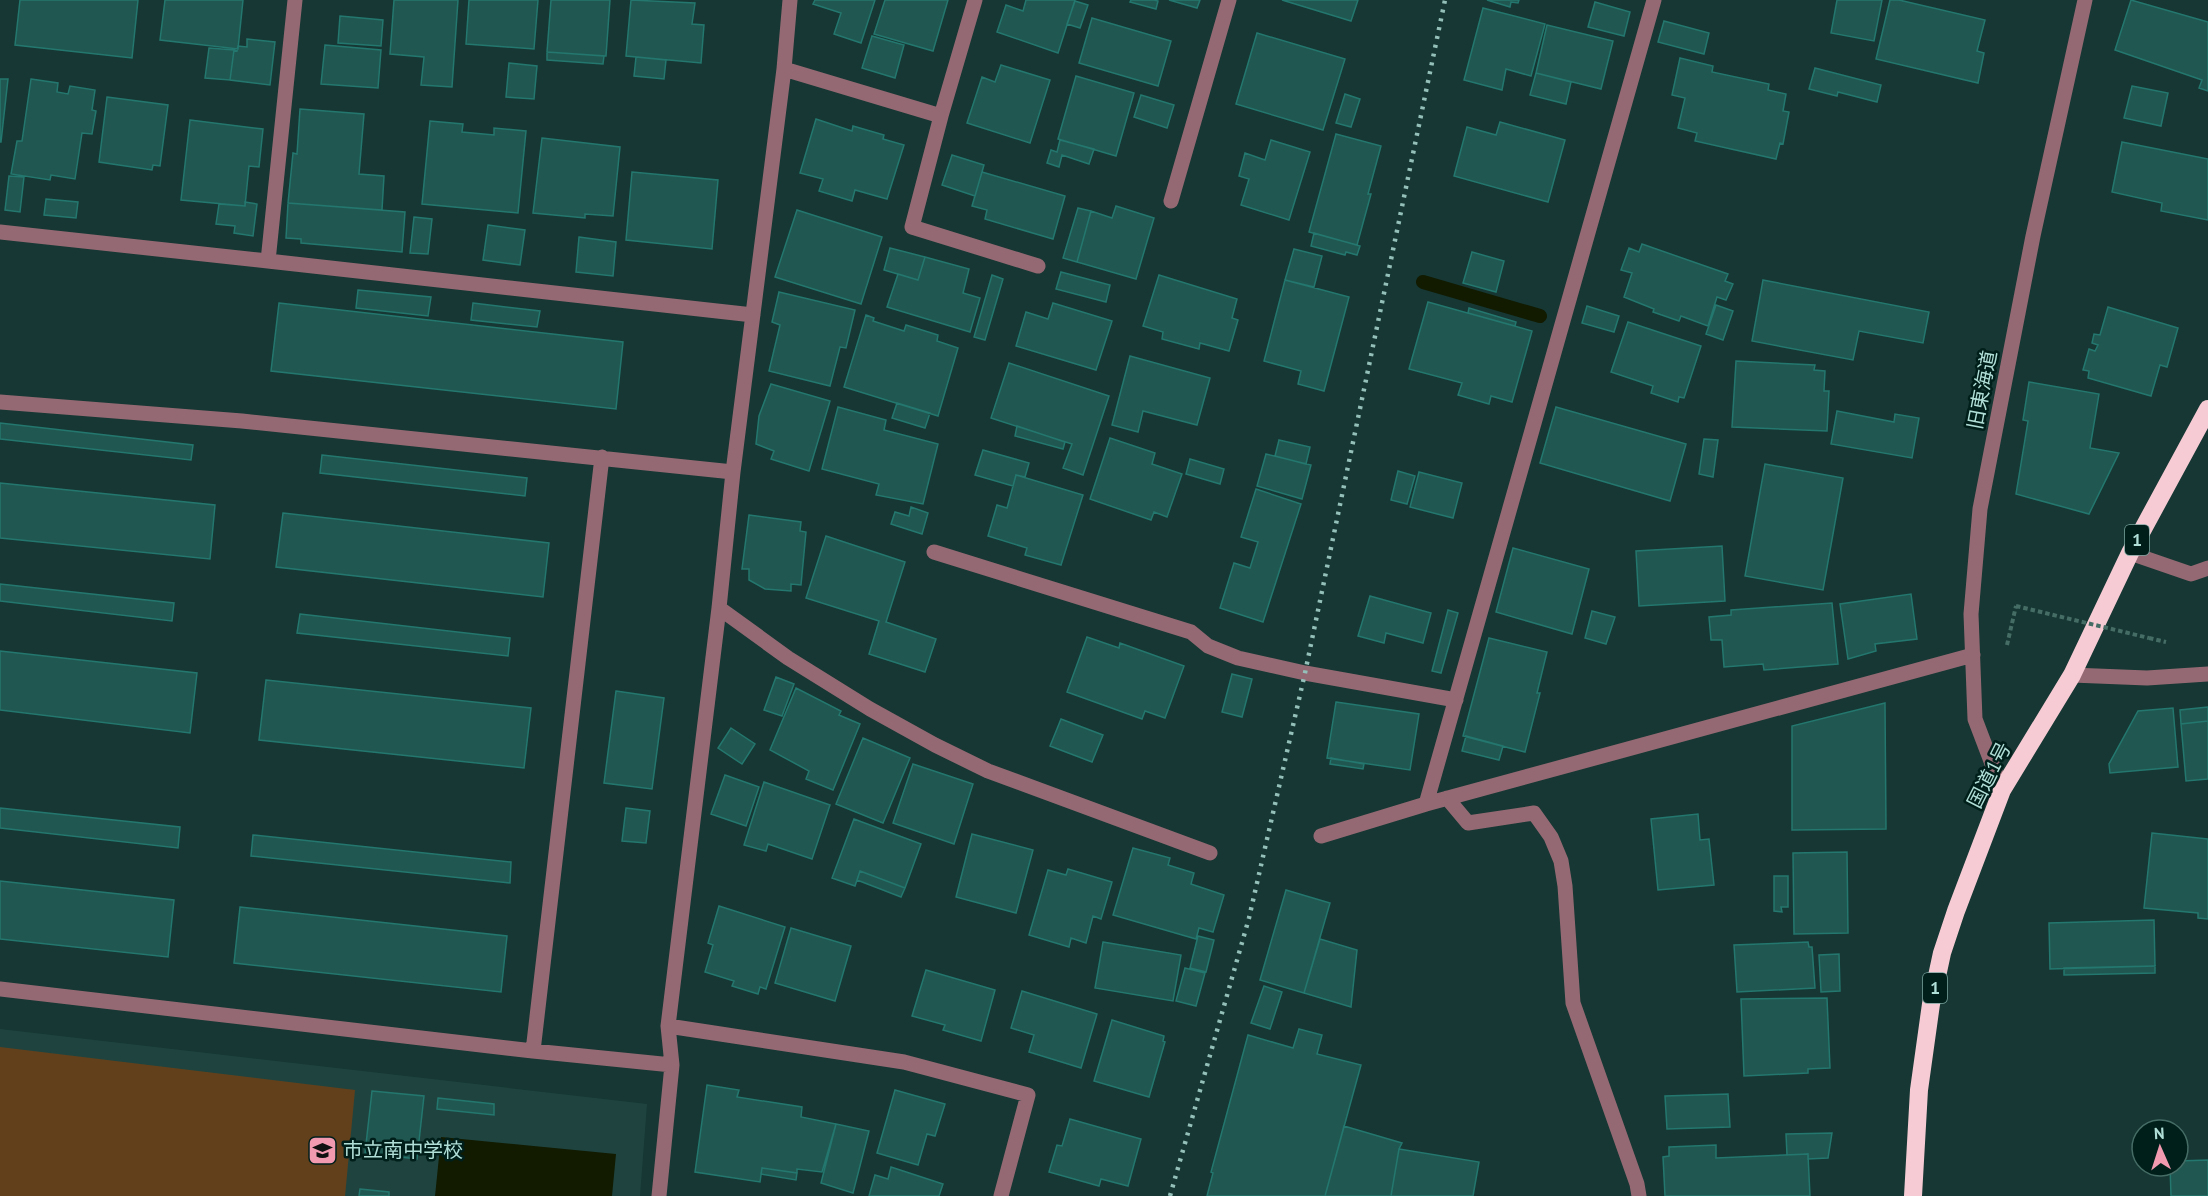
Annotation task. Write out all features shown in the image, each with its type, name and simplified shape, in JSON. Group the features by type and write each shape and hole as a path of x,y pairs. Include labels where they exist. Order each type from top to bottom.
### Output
{"highway":[{"name":"国道1号","path":"1913,1196 1919,1090 1931,1004 1942,953 1956,911 2002,790 2072,675 2130,553 2208,409"}],"street":[{"path":"268,261 295,0"},
{"path":"659,1196 672,1065 668,1026 719,608 733,472 784,69 790,0"},
{"path":"975,0 940,116 912,227 1038,266"},
{"path":"1171,201 1229,0"},
{"path":"1426,804 1654,0"},
{"name":"旧東海道","path":"2002,790 1975,719 1971,614 1980,509 2033,236 2085,0"},
{"path":"784,69 940,116"},
{"path":"0,232 753,315"},
{"path":"0,402 242,421 733,472"},
{"path":"533,1051 602,457"},
{"path":"934,552 1191,632 1208,646 1238,658 1305,673 1456,700"},
{"path":"2130,553 2191,574 2208,568"},
{"path":"719,608 788,658 870,709 935,745 988,771 1210,853"},
{"path":"1321,836 1447,798 1973,655"},
{"path":"2072,675 2147,678 2208,674"},
{"path":"1447,798 1468,823 1534,813 1551,837 1561,861 1565,886 1574,1003 1637,1184 1639,1196"},
{"path":"0,989 672,1065"},
{"path":"668,1026 904,1062 1028,1095 1001,1196"}],"path":[{"path":"2016,606 2149,638"}],"shaded area":[{"name":"市立南中学校","path":"0,1029 647,1104 640,1196 0,1196"},
{"path":"0,1047 355,1090 345,1196 0,1196"},
{"path":"441,1137 616,1154 612,1196 435,1196"}],"building":[{"path":"20,0 138,0 132,58 15,45"},
{"path":"165,0 243,0 238,49 160,40"},
{"path":"394,0 458,0 452,87 421,85 424,57 390,54"},
{"path":"469,0 538,0 534,49 466,44"},
{"path":"551,0 610,0 606,56 547,52"},
{"path":"631,0 695,3 692,24 704,25 701,63 626,56"},
{"path":"815,0 875,0 861,43 834,34 841,13 813,4"},
{"path":"885,0 948,0 933,51 874,34"},
{"path":"1026,0 1075,0 1058,53 997,32 1006,5 1023,11"},
{"path":"1131,0 1158,1 1156,9 1130,2"},
{"path":"1169,0 1200,0 1197,8"},
{"path":"1282,0 1358,0 1351,21"},
{"path":"1487,0 1519,0 1518,3 1511,2 1510,7"},
{"path":"1837,0 1882,0 1874,41 1831,33"},
{"path":"1890,0 1899,0 1985,20 1977,51 1984,53 1978,83 1876,59"},
{"path":"2131,0 2208,22 2208,91 2199,88 2202,80 2115,50"},
{"path":"1075,1 1088,5 1080,28 1067,24"},
{"path":"1595,2 1630,12 1624,36 1588,27"},
{"path":"1483,8 1545,24 1531,76 1506,69 1502,90 1464,80"},
{"path":"340,16 383,20 381,46 338,43"},
{"path":"1092,18 1171,41 1158,86 1079,63"},
{"path":"1664,21 1709,33 1704,54 1658,42"},
{"path":"1547,25 1613,41 1601,89 1536,73"},
{"path":"1257,33 1345,59 1323,130 1236,104"},
{"path":"872,36 904,45 895,78 862,68"},
{"path":"247,39 275,42 270,85 230,80 234,50 237,51 238,46 247,47"},
{"path":"325,45 381,50 378,88 321,84"},
{"path":"209,48 234,50 230,80 205,78"},
{"path":"547,52 604,56 603,64 547,60"},
{"path":"636,57 666,60 664,79 634,76"},
{"path":"1680,58 1713,66 1712,72 1769,84 1768,90 1786,94 1783,111 1789,112 1783,144 1780,143 1776,159 1695,141 1697,133 1678,128 1685,98 1672,95"},
{"path":"509,63 537,66 534,99 506,97"},
{"path":"1001,65 1050,80 1030,143 967,123 982,77 995,82"},
{"path":"1815,68 1881,85 1877,102 1838,92 1837,96 1809,89"},
{"path":"1536,73 1571,82 1566,104 1530,95"},
{"path":"1076,76 1134,93 1116,156 1058,139"},
{"path":"0,79 8,79 1,142 0,142"},
{"path":"31,79 58,83 57,92 68,94 70,86 95,90 92,110 96,111 92,134 82,133 75,179 51,175 50,180 11,174 17,141 22,141"},
{"path":"2132,86 2168,93 2161,126 2124,118"},
{"path":"1345,94 1360,99 1351,127 1336,123"},
{"path":"1141,95 1174,105 1167,128 1134,117"},
{"path":"107,97 168,105 160,166 153,165 152,170 99,162"},
{"path":"300,109 364,114 359,174 384,176 382,210 288,203 293,153 297,154"},
{"path":"816,119 852,131 853,126 884,135 883,139 904,145 887,199 855,190 852,201 819,191 823,179 800,173"},
{"path":"190,120 263,129 259,167 249,166 245,206 181,200"},
{"path":"430,121 463,124 462,132 494,135 494,128 526,131 518,213 422,204"},
{"path":"1500,122 1565,140 1548,202 1454,176 1467,127 1496,135"},
{"path":"1336,134 1381,146 1357,245 1309,232"},
{"path":"542,138 620,147 613,216 585,214 585,218 533,213"},
{"path":"1060,140 1094,149 1089,164 1062,155 1059,167 1047,163 1051,150 1057,152"},
{"path":"1271,140 1310,152 1289,220 1241,205 1249,179 1239,176 1245,153 1265,160"},
{"path":"2122,142 2208,159 2208,220 2161,211 2162,203 2112,192"},
{"path":"952,155 984,165 975,196 942,185"},
{"path":"632,172 718,180 712,249 626,240"},
{"path":"982,172 1065,196 1053,239 985,219 987,210 972,206"},
{"path":"9,176 24,177 20,212 5,210"},
{"path":"46,199 78,202 76,218 44,215"},
{"path":"245,202 257,204 253,236 234,233 235,226 216,224 219,204 245,206"},
{"path":"288,203 405,212 402,252 301,243 301,239 286,238"},
{"path":"1116,206 1154,218 1136,279 1077,262 1091,211 1112,218"},
{"path":"1078,208 1091,211 1077,262 1063,258"},
{"path":"797,210 882,237 861,304 775,277"},
{"path":"414,217 432,219 428,254 410,253"},
{"path":"488,225 525,230 520,265 483,260"},
{"path":"1314,233 1360,246 1357,255 1346,252 1345,255 1311,246"},
{"path":"579,237 616,242 613,276 576,272"},
{"path":"1642,244 1728,274 1725,281 1733,284 1726,300 1717,297 1708,326 1681,316 1679,321 1653,312 1654,309 1624,297 1632,273 1621,270 1629,248 1639,252"},
{"path":"890,248 925,257 918,280 884,270"},
{"path":"1294,249 1322,256 1314,287 1285,280"},
{"path":"1472,252 1504,261 1496,292 1463,283"},
{"path":"925,257 969,269 963,293 980,298 970,332 887,307 898,274 918,280"},
{"path":"1061,272 1110,285 1106,302 1056,289"},
{"path":"992,275 1003,279 985,340 974,337"},
{"path":"1159,275 1237,299 1232,318 1238,320 1229,351 1200,343 1199,349 1162,339 1163,332 1143,326"},
{"path":"1285,280 1349,297 1324,391 1298,384 1301,371 1264,361"},
{"path":"1763,280 1929,312 1923,343 1859,331 1853,360 1752,341"},
{"path":"358,290 431,297 428,316 356,308"},
{"path":"779,292 855,310 846,348 840,347 830,386 769,371 780,325 772,322"},
{"path":"1428,302 1532,331 1512,402 1491,396 1489,404 1458,395 1462,383 1409,369"},
{"path":"279,303 623,342 616,409 271,371"},
{"path":"473,303 540,311 537,327 471,320"},
{"path":"1053,303 1112,321 1096,370 1016,346 1026,312 1048,319"},
{"path":"1716,305 1733,311 1723,340 1706,334"},
{"path":"1587,306 1619,316 1614,332 1582,323"},
{"path":"2108,307 2178,328 2167,367 2160,365 2151,396 2088,378 2089,371 2083,370 2089,349 2095,351 2098,345 2092,343 2094,334 2100,335"},
{"path":"1469,308 1516,322 1515,326 1468,313"},
{"path":"866,315 874,318 873,321 904,331 906,325 938,335 937,341 958,348 938,416 844,387"},
{"path":"1628,322 1701,346 1684,398 1679,397 1678,402 1651,393 1653,386 1611,372"},
{"path":"1130,356 1210,378 1197,425 1143,411 1138,432 1112,425"},
{"path":"1736,361 1815,365 1814,370 1825,371 1824,391 1829,391 1827,431 1732,427"},
{"path":"1009,363 1109,396 1083,475 1063,468 1072,444 991,418"},
{"path":"2029,382 2099,394 2090,448 2119,453 2089,514 2016,494 2028,421 2023,420"},
{"path":"771,384 830,401 809,471 771,459 774,451 756,444 759,416"},
{"path":"897,403 930,413 925,428 892,418"},
{"path":"838,407 886,420 884,430 938,444 923,504 876,495 879,484 822,469"},
{"path":"1556,407 1686,444 1670,501 1540,463"},
{"path":"1837,411 1894,422 1895,414 1919,418 1912,458 1831,444"},
{"path":"0,423 193,445 191,460 0,439"},
{"path":"1017,426 1065,442 1063,449 1015,436"},
{"path":"1110,438 1155,453 1152,464 1182,474 1167,517 1154,512 1151,520 1090,499"},
{"path":"1704,439 1718,440 1713,477 1699,474"},
{"path":"1279,440 1310,447 1306,464 1275,456"},
{"path":"983,450 1029,463 1025,477 1016,475 1013,486 975,475"},
{"path":"1266,454 1311,465 1302,499 1257,486"},
{"path":"322,455 527,478 525,496 320,473"},
{"path":"1190,459 1224,469 1220,484 1186,474"},
{"path":"1765,464 1843,478 1823,590 1745,576"},
{"path":"1398,471 1415,476 1407,504 1391,500"},
{"path":"1419,472 1462,483 1453,518 1410,507"},
{"path":"1016,475 1083,495 1061,565 1025,555 1027,548 988,536 997,505 1007,508"},
{"path":"0,483 215,505 210,559 0,538"},
{"path":"1256,489 1301,504 1263,622 1220,608 1234,563 1250,568 1258,542 1241,537"},
{"path":"911,507 928,513 922,534 891,524 895,512 909,516"},
{"path":"283,513 549,543 543,597 276,567"},
{"path":"749,515 801,522 800,531 806,532 801,585 791,584 791,591 765,589 749,580 749,569 742,569"},
{"path":"826,536 905,562 886,622 936,639 925,672 869,654 879,621 806,598"},
{"path":"1722,546 1725,601 1639,606 1636,551"},
{"path":"1513,548 1589,569 1572,634 1496,612"},
{"path":"0,584 174,603 172,621 0,601"},
{"path":"1911,594 1917,639 1875,644 1876,651 1848,659 1840,604"},
{"path":"1370,596 1431,613 1423,643 1386,633 1384,643 1358,636"},
{"path":"1832,603 1838,664 1764,670 1763,664 1724,667 1722,640 1711,640 1709,617 1731,615 1731,610"},
{"path":"1448,610 1458,613 1441,673 1432,671"},
{"path":"1592,611 1615,617 1606,644 1585,638"},
{"path":"300,614 510,638 508,656 297,633"},
{"path":"1087,637 1119,648 1120,643 1184,666 1165,718 1145,711 1142,719 1067,692"},
{"path":"1489,638 1547,652 1537,693 1540,693 1525,752 1463,736"},
{"path":"0,651 197,673 190,733 0,710"},
{"path":"1232,674 1252,679 1242,717 1222,712"},
{"path":"776,677 794,684 782,716 764,710"},
{"path":"266,680 531,708 524,768 259,740"},
{"path":"796,688 841,711 839,715 860,724 833,790 806,779 809,771 770,750"},
{"path":"616,691 664,698 652,789 604,783"},
{"path":"1336,702 1419,714 1410,770 1327,758"},
{"path":"1885,703 1886,829 1792,830 1792,726"},
{"path":"2208,707 2208,721 2181,724 2180,710"},
{"path":"2173,708 2178,767 2110,773 2109,764 2138,711"},
{"path":"1061,719 1103,735 1092,762 1050,746"},
{"path":"2208,721 2208,779 2186,781 2181,724"},
{"path":"731,728 755,744 742,764 718,748"},
{"path":"1466,736 1503,746 1499,760 1462,751"},
{"path":"863,738 910,758 883,823 836,804"},
{"path":"1331,758 1364,764 1363,769 1330,764"},
{"path":"913,764 973,784 954,844 893,823"},
{"path":"725,775 759,787 746,826 711,814"},
{"path":"764,782 830,805 812,859 768,844 766,851 744,845"},
{"path":"0,808 180,827 178,848 0,828"},
{"path":"626,808 650,811 646,843 622,841"},
{"path":"1698,814 1700,840 1709,839 1714,885 1658,890 1651,819"},
{"path":"854,819 921,844 905,888 860,871 855,886 832,878"},
{"path":"2152,833 2208,839 2208,919 2198,918 2198,913 2144,908"},
{"path":"972,834 1033,850 1016,913 956,897"},
{"path":"253,835 511,862 510,883 251,856"},
{"path":"1133,848 1170,858 1168,865 1194,873 1191,884 1224,895 1213,932 1199,928 1196,939 1113,915"},
{"path":"1847,852 1848,933 1794,934 1793,853"},
{"path":"1068,869 1112,882 1101,919 1093,916 1086,943 1071,938 1069,947 1029,935 1048,870 1066,875"},
{"path":"860,871 905,888 901,897 857,880"},
{"path":"1774,876 1788,876 1788,907 1781,907 1782,912 1774,911"},
{"path":"0,881 174,900 168,957 0,939"},
{"path":"1286,890 1330,903 1304,993 1260,980"},
{"path":"719,906 785,927 766,989 760,987 758,994 732,986 734,981 705,972 713,945 708,943"},
{"path":"240,907 507,936 501,992 234,963"},
{"path":"2154,920 2155,966 2050,969 2049,923"},
{"path":"791,928 851,946 835,1001 775,983"},
{"path":"1198,936 1214,940 1206,972 1190,968"},
{"path":"1320,939 1357,950 1351,1007 1304,993"},
{"path":"1103,942 1181,955 1173,1001 1095,988"},
{"path":"1808,942 1809,947 1812,947 1815,988 1737,992 1734,945"},
{"path":"1839,954 1840,991 1821,992 1819,955"},
{"path":"2155,966 2155,973 2064,975 2064,968"},
{"path":"1185,968 1205,973 1196,1006 1176,1001"},
{"path":"926,970 995,990 981,1041 943,1030 945,1025 912,1016"},
{"path":"1264,986 1282,992 1270,1029 1251,1023"},
{"path":"1022,991 1097,1014 1081,1068 1029,1052 1034,1035 1011,1028"},
{"path":"1827,998 1830,1068 1808,1069 1808,1073 1744,1076 1741,999"},
{"path":"1112,1020 1164,1036 1163,1041 1165,1042 1149,1097 1094,1081"},
{"path":"1299,1029 1322,1035 1317,1054 1361,1065 1325,1196 1207,1196 1213,1173 1211,1172 1248,1035 1293,1048"},
{"path":"707,1085 739,1090 737,1097 802,1107 801,1117 836,1124 822,1172 797,1169 797,1173 762,1168 760,1182 695,1172"},
{"path":"895,1090 945,1104 935,1136 927,1134 918,1165 877,1153"},
{"path":"372,1091 424,1096 417,1159 365,1153"},
{"path":"1728,1094 1730,1127 1667,1129 1665,1096"},
{"path":"438,1098 494,1104 494,1115 437,1109"},
{"path":"1070,1119 1141,1139 1128,1186 1101,1179 1099,1186 1049,1172 1057,1145 1062,1146"},
{"path":"836,1124 869,1131 853,1193 821,1183"},
{"path":"1344,1126 1402,1143 1391,1196 1325,1196"},
{"path":"1832,1133 1828,1158 1808,1159 1808,1154 1787,1155 1786,1134"},
{"path":"1716,1145 1716,1158 1808,1154 1810,1196 1665,1196 1663,1157 1669,1156 1669,1147"},
{"path":"1399,1149 1479,1162 1473,1196 1391,1196"},
{"path":"2208,1160 2208,1196 2171,1196 2170,1178 2190,1178 2190,1161"},
{"path":"891,1167 943,1184 939,1196 869,1196 875,1175 888,1179"},
{"path":"762,1168 797,1173 796,1180 761,1174"},
{"path":"360,1189 389,1192 389,1196 359,1196"}],"waterway":[{"path":"1423,282 1540,316"}],"railway":[{"path":"1170,1196 1249,918 1305,673 1445,0"}],"place":[{"name":"市立南中学校","path":"322,1150"}]}
